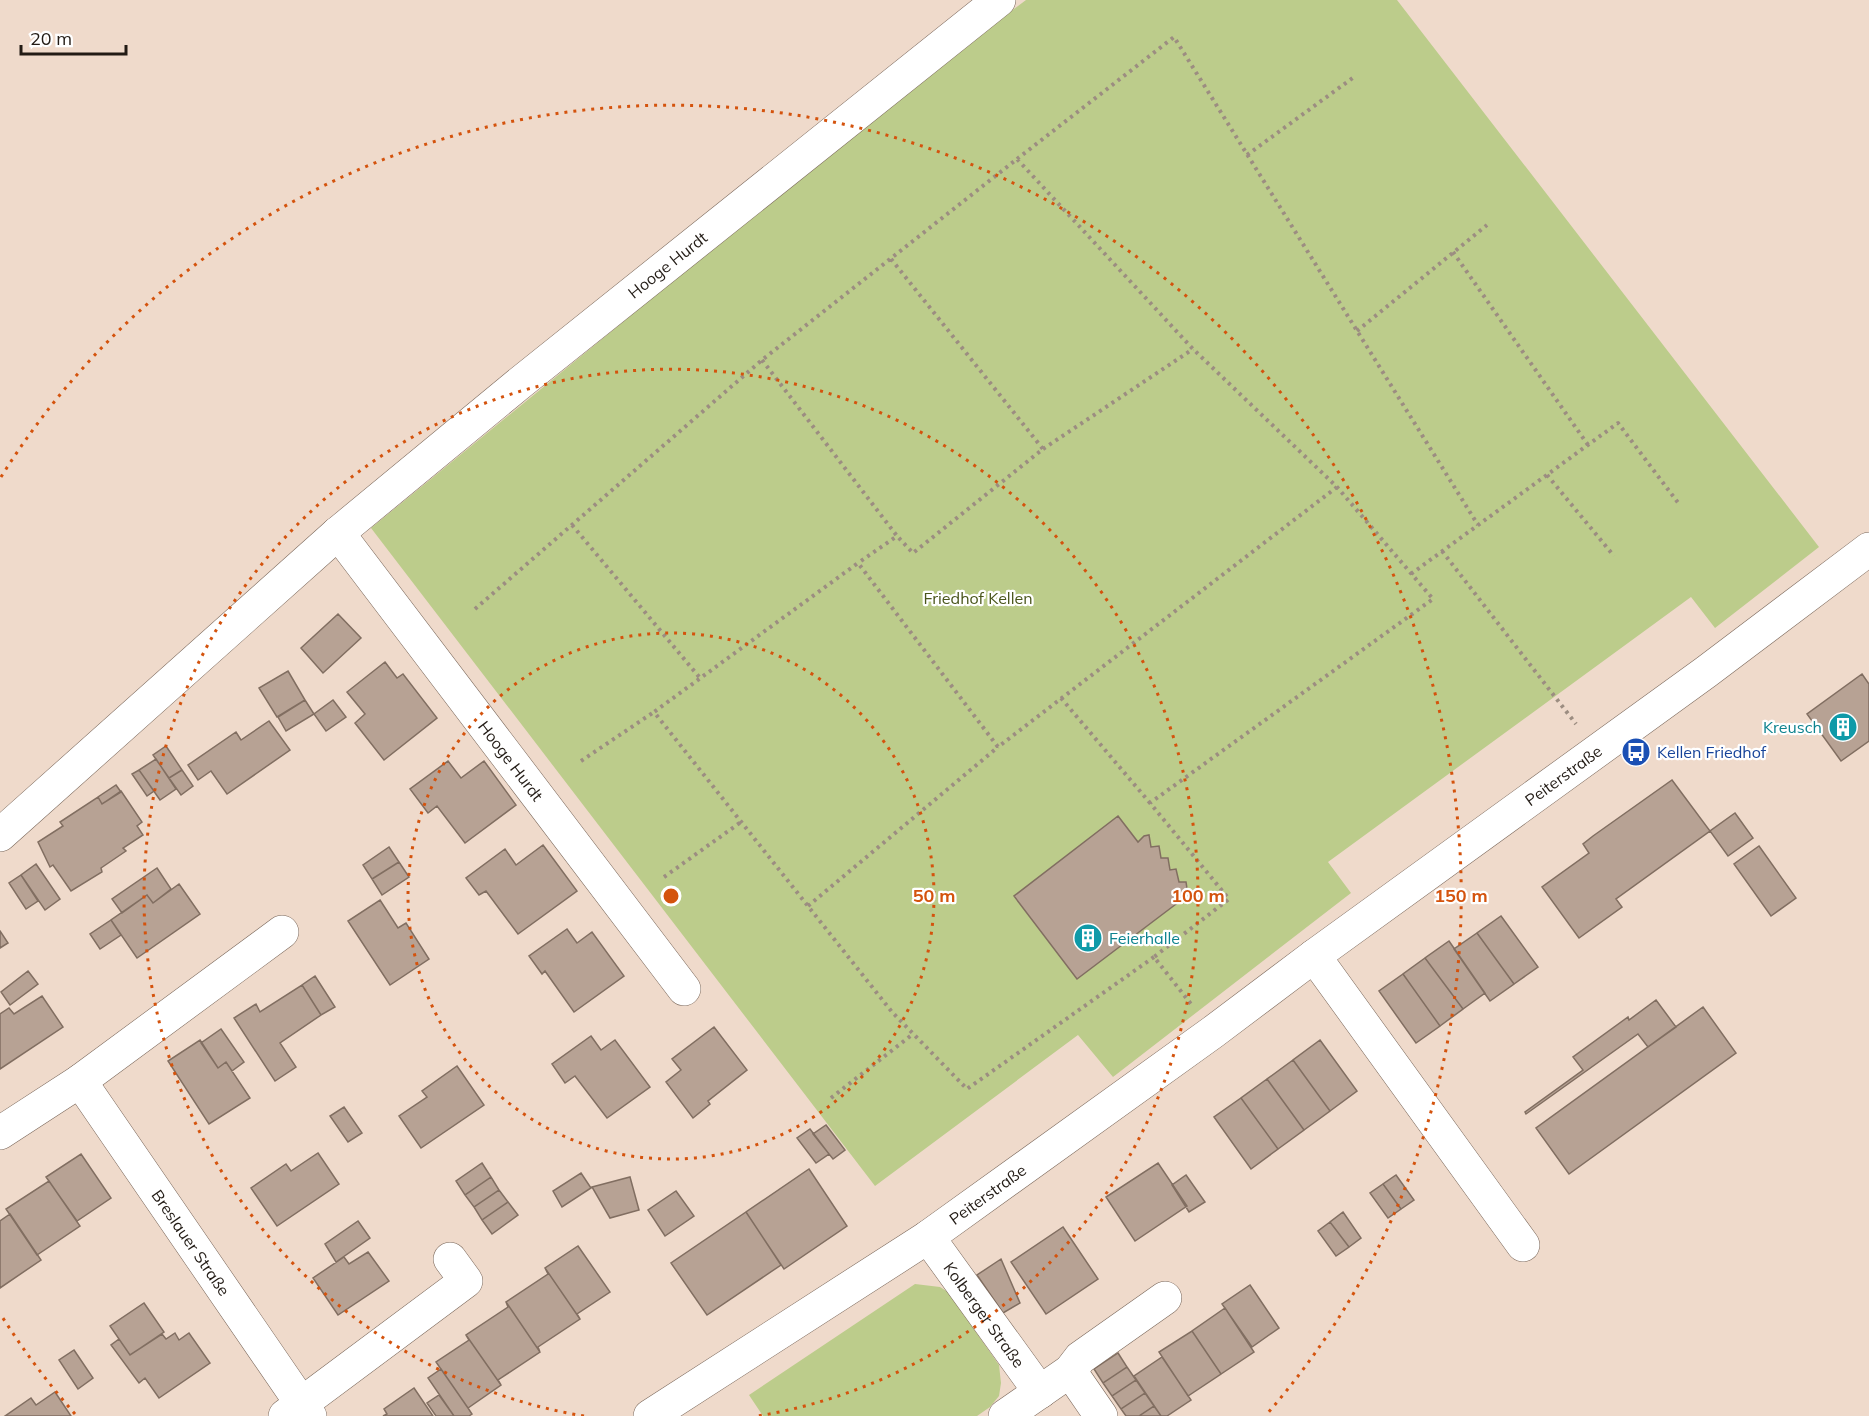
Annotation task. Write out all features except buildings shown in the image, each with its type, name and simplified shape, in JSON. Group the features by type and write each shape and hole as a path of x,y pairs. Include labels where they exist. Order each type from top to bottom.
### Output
{"street":[{"name":"Hooge Hurdt","path":"0,835 338,533 521,382 999,0"},
{"name":"Hooge Hurdt","path":"338,533 684,989"},
{"name":"Peiterstraße","path":"650,1416 928,1236 1213,1032 1596,750 1706,672 1869,549"},
{"path":"0,1133 80,1081 282,932"},
{"path":"1314,956 1523,1245"},
{"name":"Breslauer Straße","path":"80,1081 299,1412 466,1281 450,1259"},
{"name":"Kolberger Straße","path":"928,1236 1040,1392"},
{"path":"1005,1416 1070,1371 1080,1358 1165,1298"},
{"path":"1070,1371 1101,1416"}],"path":[{"path":"475,609 762,360 1174,37 1478,525"},
{"path":"1247,155 1354,77"},
{"path":"1017,159 1193,350 1336,487 1433,599 1150,803"},
{"path":"1357,331 1487,225"},
{"path":"1453,252 1588,445"},
{"path":"891,259 1043,449"},
{"path":"762,360 897,536 913,553 1043,449 1193,350"},
{"path":"1411,574 1618,423 1679,504"},
{"path":"1547,475 1614,556"},
{"path":"808,906 998,747 1336,487"},
{"path":"572,525 700,678"},
{"path":"581,761 654,712 897,536"},
{"path":"1442,551 1596,750"},
{"path":"858,563 998,747"},
{"path":"654,712 892,1012 967,1089 1154,957 1229,899 1061,698"},
{"path":"664,877 741,822"},
{"path":"1154,957 1213,1032"},
{"path":"831,1098 913,1034"}],"green space":[{"name":"Friedhof Kellen","path":"1026,0 1397,0 1819,547 1715,628 1691,597 1328,862 1351,893 1113,1077 1078,1035 875,1186 371,528 921,78"},
{"path":"915,1284 940,1287 948,1292 999,1365 1001,1383 999,1396 990,1407 977,1416 763,1416 749,1395"}],"place":[{"name":"Kreusch","path":"1843,727"},
{"name":"Kellen Friedhof","path":"1636,752"},
{"name":"Feierhalle","path":"1088,938"}]}
